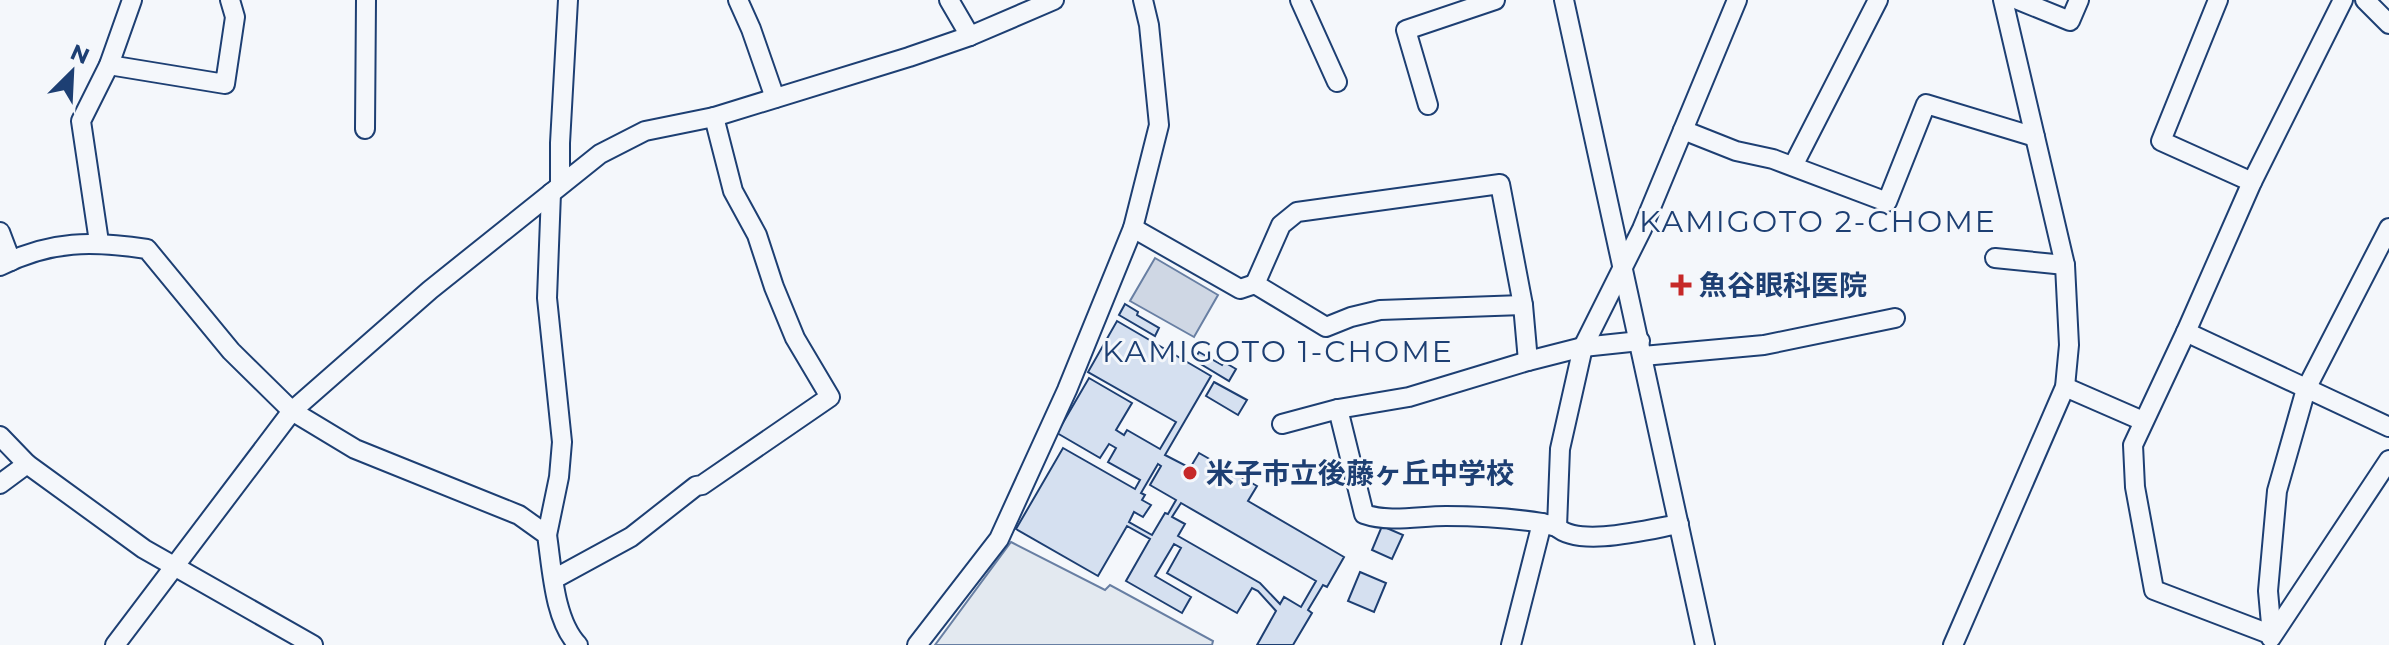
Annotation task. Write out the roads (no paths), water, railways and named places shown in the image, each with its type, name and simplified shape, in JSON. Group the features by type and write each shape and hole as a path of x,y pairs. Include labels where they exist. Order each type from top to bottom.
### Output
{"street":[{"path":"99,242 81,121 109,65 132,0"},
{"path":"109,65 225,84 235,17 230,0"},
{"path":"365,129 366,0"},
{"path":"568,0 547,298 562,442 559,477 547,535 568,635 578,645"},
{"path":"738,0 775,98"},
{"path":"949,0 970,36"},
{"path":"115,645 292,411 430,290 600,154 645,131 714,117 909,57 970,36 1054,0"},
{"path":"917,645 999,539 1067,390 1133,228 1159,125 1149,25 1143,0"},
{"path":"1300,0 1337,82"},
{"path":"1428,105 1406,30 1495,0"},
{"path":"1564,0 1705,645"},
{"path":"1511,645 1550,525 1560,449 1583,347 1642,229 1737,0"},
{"path":"1793,166 1878,0"},
{"path":"1953,645 2065,387 2069,345 2065,265 2003,0"},
{"path":"2018,0 2070,21 2079,0"},
{"path":"2218,0 2161,141 2252,182"},
{"path":"2270,640 2154,590 2135,487 2133,445 2252,182 2343,0"},
{"path":"2365,0 2389,24"},
{"path":"1683,130 1736,151 1793,166 1887,202 1926,104 2035,137"},
{"path":"554,579 631,537 696,486 702,485 830,397 795,338 757,235 733,191 714,117"},
{"path":"1133,228 1240,289 1255,284 1281,225 1297,212 1500,184 1523,305 1528,361"},
{"path":"2270,640 2268,591 2277,491 2306,389 2389,228"},
{"path":"0,232 6,263 43,249 99,242 147,249 231,351 292,411 355,449 519,515 547,535"},
{"path":"1995,258 2065,265"},
{"path":"1255,284 1326,327 1380,310 1523,305"},
{"path":"1282,424 1338,409 1409,397 1583,347 1642,349 1764,345 1895,318"},
{"path":"2186,332 2389,427"},
{"path":"2065,387 2143,421"},
{"path":"1338,409 1364,514 1377,519 1446,516 1516,519 1550,525 1564,533 1590,538 1679,524"},
{"path":"0,436 27,464 144,549 313,645"},
{"path":"2270,640 2389,460"},
{"path":"0,484 27,464"}],"place":[{"name":"魚谷眼科医院","path":"1681,285"},
{"name":"米子市立後藤ヶ丘中学校","path":"1190,473"}],"district":[{"name":"KAMIGOTO 2-CHOME","path":"1818,221"},
{"name":"KAMIGOTO 1-CHOME","path":"1278,351"}]}
